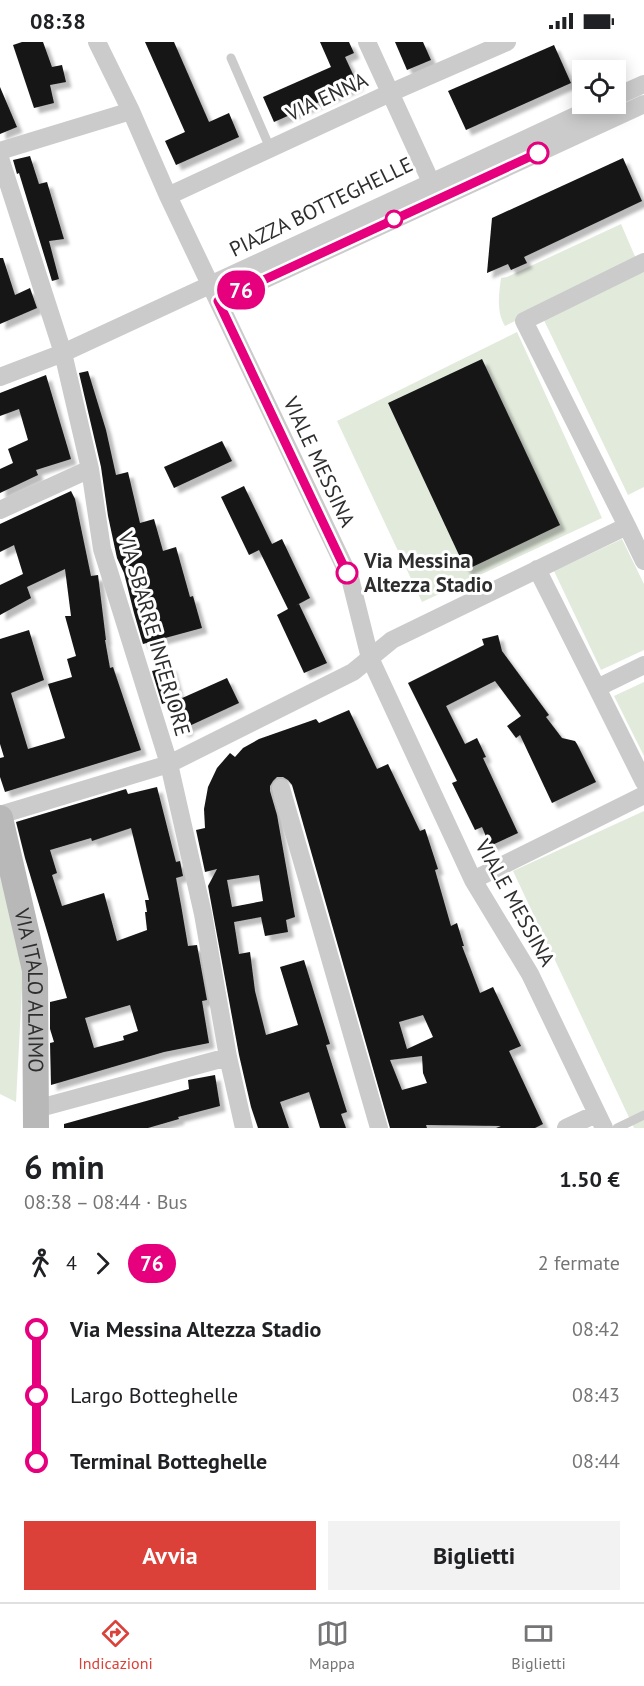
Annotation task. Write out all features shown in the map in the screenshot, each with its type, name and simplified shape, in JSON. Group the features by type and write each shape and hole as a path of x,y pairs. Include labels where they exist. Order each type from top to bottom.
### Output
{"street":[{"name":"VIALE MESSINA","path":"97,42 350,578 370,658 472,880 530,975 600,1121"},
{"name":"PIAZZA BOTTEGHELLE","path":"214,293 431,182 367,42"},
{"name":"VIA ENNA","path":"168,196 390,93 507,42"},
{"path":"626,92 644,84"},
{"path":"0,377 214,293 644,104"},
{"path":"0,151 131,111"},
{"path":"431,182 579,114"},
{"name":"VIA SBARRE INFERIORE","path":"0,158 63,353 90,469 102,549 169,764 203,914 228,1057 237,1126"},
{"path":"644,262 524,321 644,561"},
{"path":"0,510 90,469"},
{"path":"0,817 169,764 353,672 392,640 627,526"},
{"path":"537,569 644,782"},
{"path":"597,688 644,665"},
{"path":"281,788 379,1128"},
{"path":"472,880 644,795"},
{"name":"VIA ITALO ALAIMO","path":"0,817 35,970 36,1118"},
{"path":"36,1118 228,1057"},
{"path":"566,1128 600,1121"}],"lane":[{"path":"231,58 270,148"},
{"path":"617,1128 644,1115"}],"shaded area":[{"path":"621,224 637,261 505,326 499,308 501,278"},
{"path":"644,269 644,487 628,495 541,314"},
{"path":"517,332 602,518 422,602 337,421"},
{"path":"622,539 644,584 644,650 601,670 554,571"},
{"path":"644,682 644,756 614,696"},
{"path":"644,811 644,1128 634,1128 513,871"},
{"path":"0,875 24,951 16,1102 0,1094"}],"building":[{"path":"22,42 43,42 52,67 62,65 66,82 50,85 54,103 34,108 13,45"},
{"path":"145,42 174,42 209,122 229,113 239,137 176,165 165,141 185,132"},
{"path":"320,42 349,42 354,53 345,57 358,85 274,122 263,97 331,67"},
{"path":"395,42 423,42 431,60 407,70"},
{"path":"554,45 571,83 466,130 448,91"},
{"path":"0,87 17,127 0,134"},
{"path":"30,156 39,184 47,182 64,239 49,241 59,279 52,281 13,160"},
{"path":"623,158 642,201 524,257 527,263 511,270 508,264 487,273 492,218"},
{"path":"0,258 3,258 15,295 30,288 37,308 0,324"},
{"path":"482,359 560,525 466,570 388,403"},
{"path":"88,371 106,430 116,475 128,472 140,523 154,519 163,551 176,547 190,597 193,596 202,628 143,644 124,573 117,558 101,467 79,373"},
{"path":"46,375 71,459 36,470 38,475 0,493 0,469 13,463 8,449 28,440 19,409 0,416 0,393"},
{"path":"222,441 232,461 174,488 164,467"},
{"path":"244,486 272,544 282,539 310,598 295,606 299,604 327,663 304,673 277,615 288,609 259,550 249,555 221,497"},
{"path":"71,491 75,499 91,576 98,575 110,668 113,667 141,750 5,792 0,777 0,758 4,757 0,744 0,639 29,630 44,680 11,693 28,749 65,738 48,684 72,677 67,659 76,656 65,616 71,616 65,569 27,587 31,598 0,615 0,585 23,574 14,545 0,552 0,524"},
{"path":"498,635 502,651 549,715 546,717 562,738 575,741 596,782 552,803 520,735 516,738 507,726 521,716 495,681 446,706 465,744 477,738 486,757 483,758 518,833 490,846 482,827 475,830 452,783 457,781 408,683 484,645 482,639"},
{"path":"171,666 180,699 227,678 239,703 187,727 188,730 183,732 167,702 162,704 152,671"},
{"path":"349,710 377,769 388,764 420,831 425,829 438,869 435,870 451,926 457,923 464,946 462,946 480,993 493,987 521,1046 509,1051 543,1124 535,1128 426,1125 427,1128 390,1128 292,785 283,777 277,777 270,786 270,791 277,815 295,917 286,920 288,932 265,936 261,917 234,922 239,954 250,952 255,991 266,1035 298,1025 280,967 304,960 330,1044 326,1045 347,1112 341,1114 346,1128 320,1128 309,1092 280,1102 289,1128 258,1128 239,1055 208,886 217,869 205,872 196,830 205,828 204,809 208,787 217,768 230,753 235,757 243,748 259,739 316,719 319,723","holes":["259,875 263,901 232,907 227,880","423,1015 433,1037 407,1049 399,1022","422,1056 423,1073 427,1083 402,1090 390,1060"]},
{"path":"157,787 176,862 180,861 183,876 176,878 188,946 197,945 207,1000 202,1001 209,1043 164,1052 51,1085 50,1043 54,1042 50,1029 50,1002 67,998 16,822 126,789 128,794","holes":["131,828 149,900 145,900 147,930 117,941 104,893 62,906 52,875 57,873 50,850 91,838 92,841","130,1005 138,1031 123,1036 124,1040 94,1048 85,1018"]},
{"path":"215,1075 220,1106 148,1128 64,1128 64,1124 189,1089 188,1080"}],"bus line":[{"name":"76","path":"347,573 218,301 538,153"}],"place":[{"name":"Via Messina Altezza Stadio","path":"347,573"}]}
